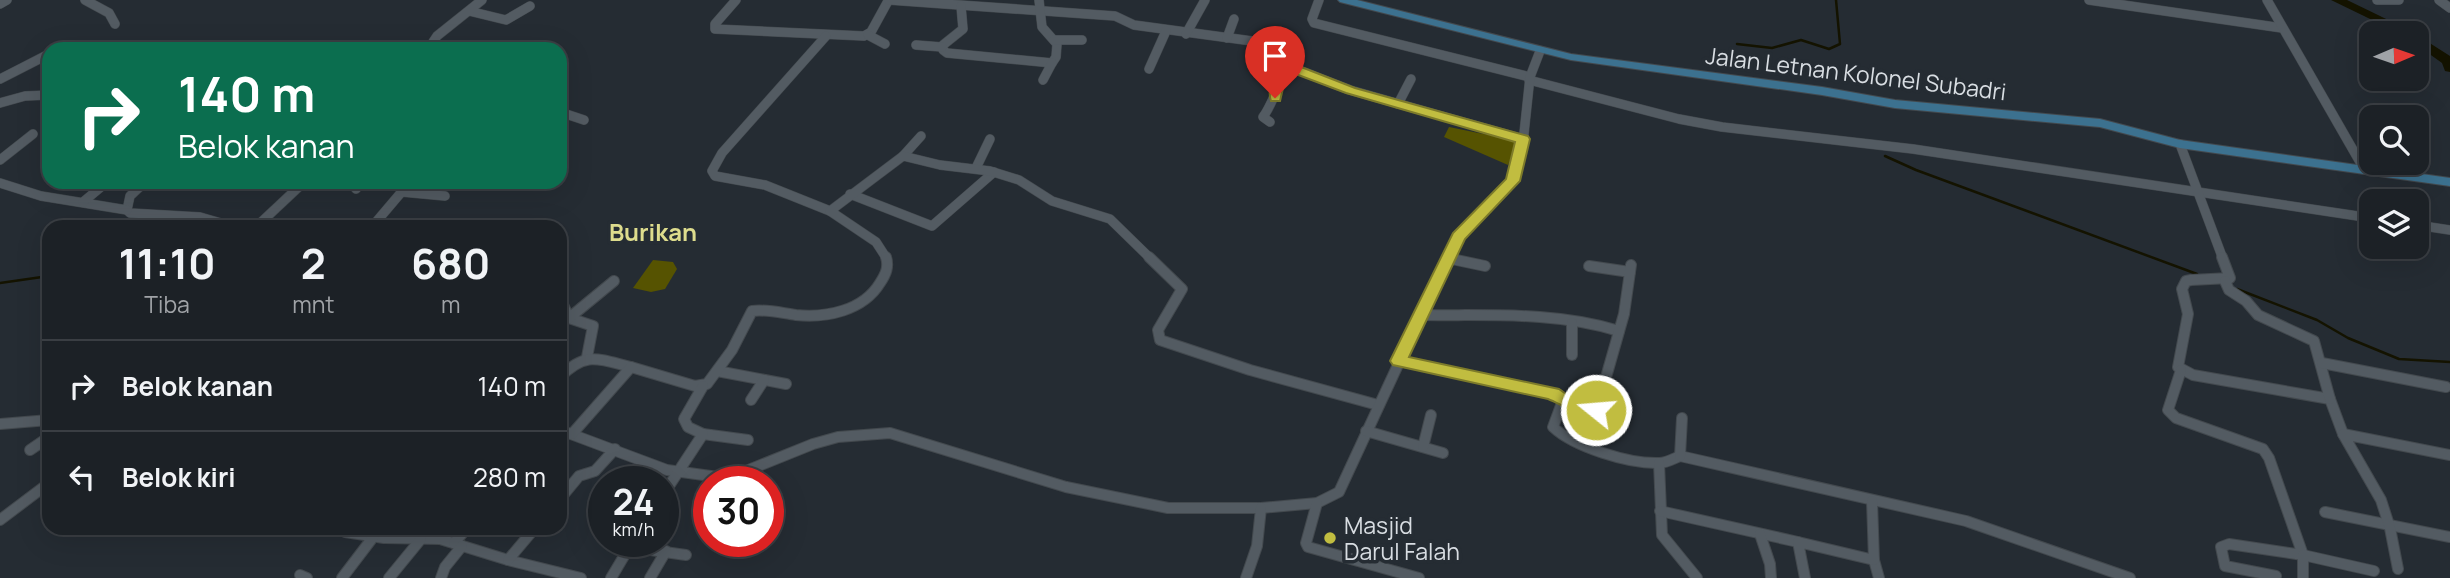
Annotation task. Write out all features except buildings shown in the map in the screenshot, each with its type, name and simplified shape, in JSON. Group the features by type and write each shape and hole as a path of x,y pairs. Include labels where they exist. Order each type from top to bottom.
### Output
{"main road":[{"name":"Jalan Letnan Kolonel Subadri","path":"1344,0 1540,51 1810,89 1895,104 2101,123 2180,144 2359,168"},
{"name":"Jalan Letnan Kolonel Subadri","path":"2404,175 2450,182"}],"street":[{"path":"0,4 7,0"},
{"path":"85,0 108,13 115,24"},
{"path":"435,42 434,39 482,0"},
{"path":"736,0 715,24 715,29 826,36 868,35 885,44"},
{"path":"1039,0 1045,32 1054,40 1057,52 1043,80"},
{"path":"1186,34 1205,0"},
{"path":"1319,0 1312,19 1314,23 1679,119 1723,127 1913,149 2359,216"},
{"path":"2089,0 2282,28"},
{"path":"2267,0 2359,160"},
{"path":"2377,0 2399,0"},
{"path":"2439,0 2450,8"},
{"path":"868,35 888,1 1115,16 1129,24 1261,44 1291,67 1350,90 1523,139"},
{"path":"469,11 501,20 510,19 530,6"},
{"path":"916,45 942,47 963,31 961,6"},
{"path":"1227,38 1234,19"},
{"path":"1149,69 1166,31"},
{"path":"748,440 703,434 688,427 684,418 703,386 718,371 752,311 772,309 801,315 848,311 858,306 879,286 890,261 882,248 830,211 765,185 715,176 712,171 722,153 826,36"},
{"path":"1054,40 1082,40"},
{"path":"942,47 947,53 1052,63"},
{"path":"679,472 718,477 731,475 825,440 890,433 1066,487 1168,508 1261,508 1317,503 1339,492 1447,258 1465,228 1510,184 1523,139 1530,79 1540,51"},
{"path":"0,79 42,58"},
{"path":"1270,122 1263,117 1273,103 1281,77 1291,67"},
{"path":"1398,104 1411,79"},
{"path":"0,103 25,96 42,95"},
{"path":"567,114 584,120"},
{"path":"0,160 33,134"},
{"path":"830,211 904,156 921,136"},
{"path":"976,168 990,139"},
{"path":"2180,144 2230,278 2225,281 2186,281 2182,289 2188,314 2177,363 2180,370 2168,410 2176,418 2263,449 2269,458 2303,555 2304,578"},
{"path":"904,156 994,172 1019,180 1052,201 1110,219 1182,289 1158,330 1160,341 1250,370 1378,405"},
{"path":"850,194 932,226 994,172"},
{"path":"0,183 41,196 127,210 134,214 200,217 210,220"},
{"path":"83,202 99,189"},
{"path":"127,210 130,196 138,189"},
{"path":"263,220 294,189"},
{"path":"378,220 404,189"},
{"path":"402,192 445,196"},
{"path":"2429,227 2450,230"},
{"path":"1447,258 1485,266"},
{"path":"1587,444 1619,331 1630,268 1589,266"},
{"path":"569,318 614,281"},
{"path":"2225,281 2229,289 2246,300 2255,313 2314,341 2330,399 2354,461 2374,486 2391,523 2398,569"},
{"path":"567,314 569,318 593,326 587,356"},
{"path":"1420,315 1524,317 1597,324 1619,331"},
{"path":"1572,323 1572,355"},
{"path":"567,369 587,356 703,386"},
{"path":"1399,361 1548,392 1559,395 1563,400 1596,410"},
{"path":"2322,363 2446,387"},
{"path":"572,434 631,367"},
{"path":"2180,370 2193,375 2330,399"},
{"path":"718,371 786,384"},
{"path":"751,400 764,380"},
{"path":"1563,400 1553,427 1557,434 1587,444 1605,454 1659,463 1679,456 1993,528 2067,558 2130,578"},
{"path":"1423,447 1431,415"},
{"path":"1679,456 1682,418"},
{"path":"0,424 42,421"},
{"path":"1366,431 1443,453"},
{"path":"567,432 655,466"},
{"path":"679,469 703,434"},
{"path":"2343,434 2450,455"},
{"path":"30,450 42,442"},
{"path":"567,491 579,477 595,471 615,449"},
{"path":"1659,463 1660,511 1664,539 1697,578"},
{"path":"0,520 42,488"},
{"path":"1872,501 1874,561 1879,578"},
{"path":"1317,503 1306,543 1308,547 1419,578"},
{"path":"1246,578 1257,546 1261,508"},
{"path":"1660,511 1874,561"},
{"path":"2325,512 2391,523 2450,537"},
{"path":"1760,534 1770,564 1771,578"},
{"path":"367,535 440,539 540,573 581,578"},
{"path":"441,578 463,535"},
{"path":"508,560 529,535"},
{"path":"342,578 374,536"},
{"path":"389,578 421,539"},
{"path":"1798,542 1805,578"},
{"path":"2276,576 2225,566 2221,547 2229,544 2303,555 2374,571"},
{"path":"679,554 686,555"},
{"path":"611,578 623,557"},
{"path":"650,578 662,557"}],"shaded area":[{"path":"1449,127 1518,141 1508,165 1444,137"},
{"path":"653,260 673,262 677,269 665,289 651,292 633,288"}],"waterway":[{"path":"1737,44 1772,48 1801,40 1829,49 1840,44 1836,0"},
{"path":"2337,0 2383,21"},
{"path":"2429,48 2448,61 2450,68"},
{"path":"1885,156 1916,170 2197,274"},
{"path":"0,283 42,277"},
{"path":"2237,289 2317,320 2348,338 2399,359 2450,362"}],"place":[{"name":"Masjid Darul Falah","path":"1330,538"}],"district":[{"name":"Burikan","path":"653,231"}],"route":[{"path":"1275,98 1277,84 1291,67 1350,90 1523,139 1513,181 1459,237 1399,361 1548,392 1559,395 1563,400 1596,410"}]}
